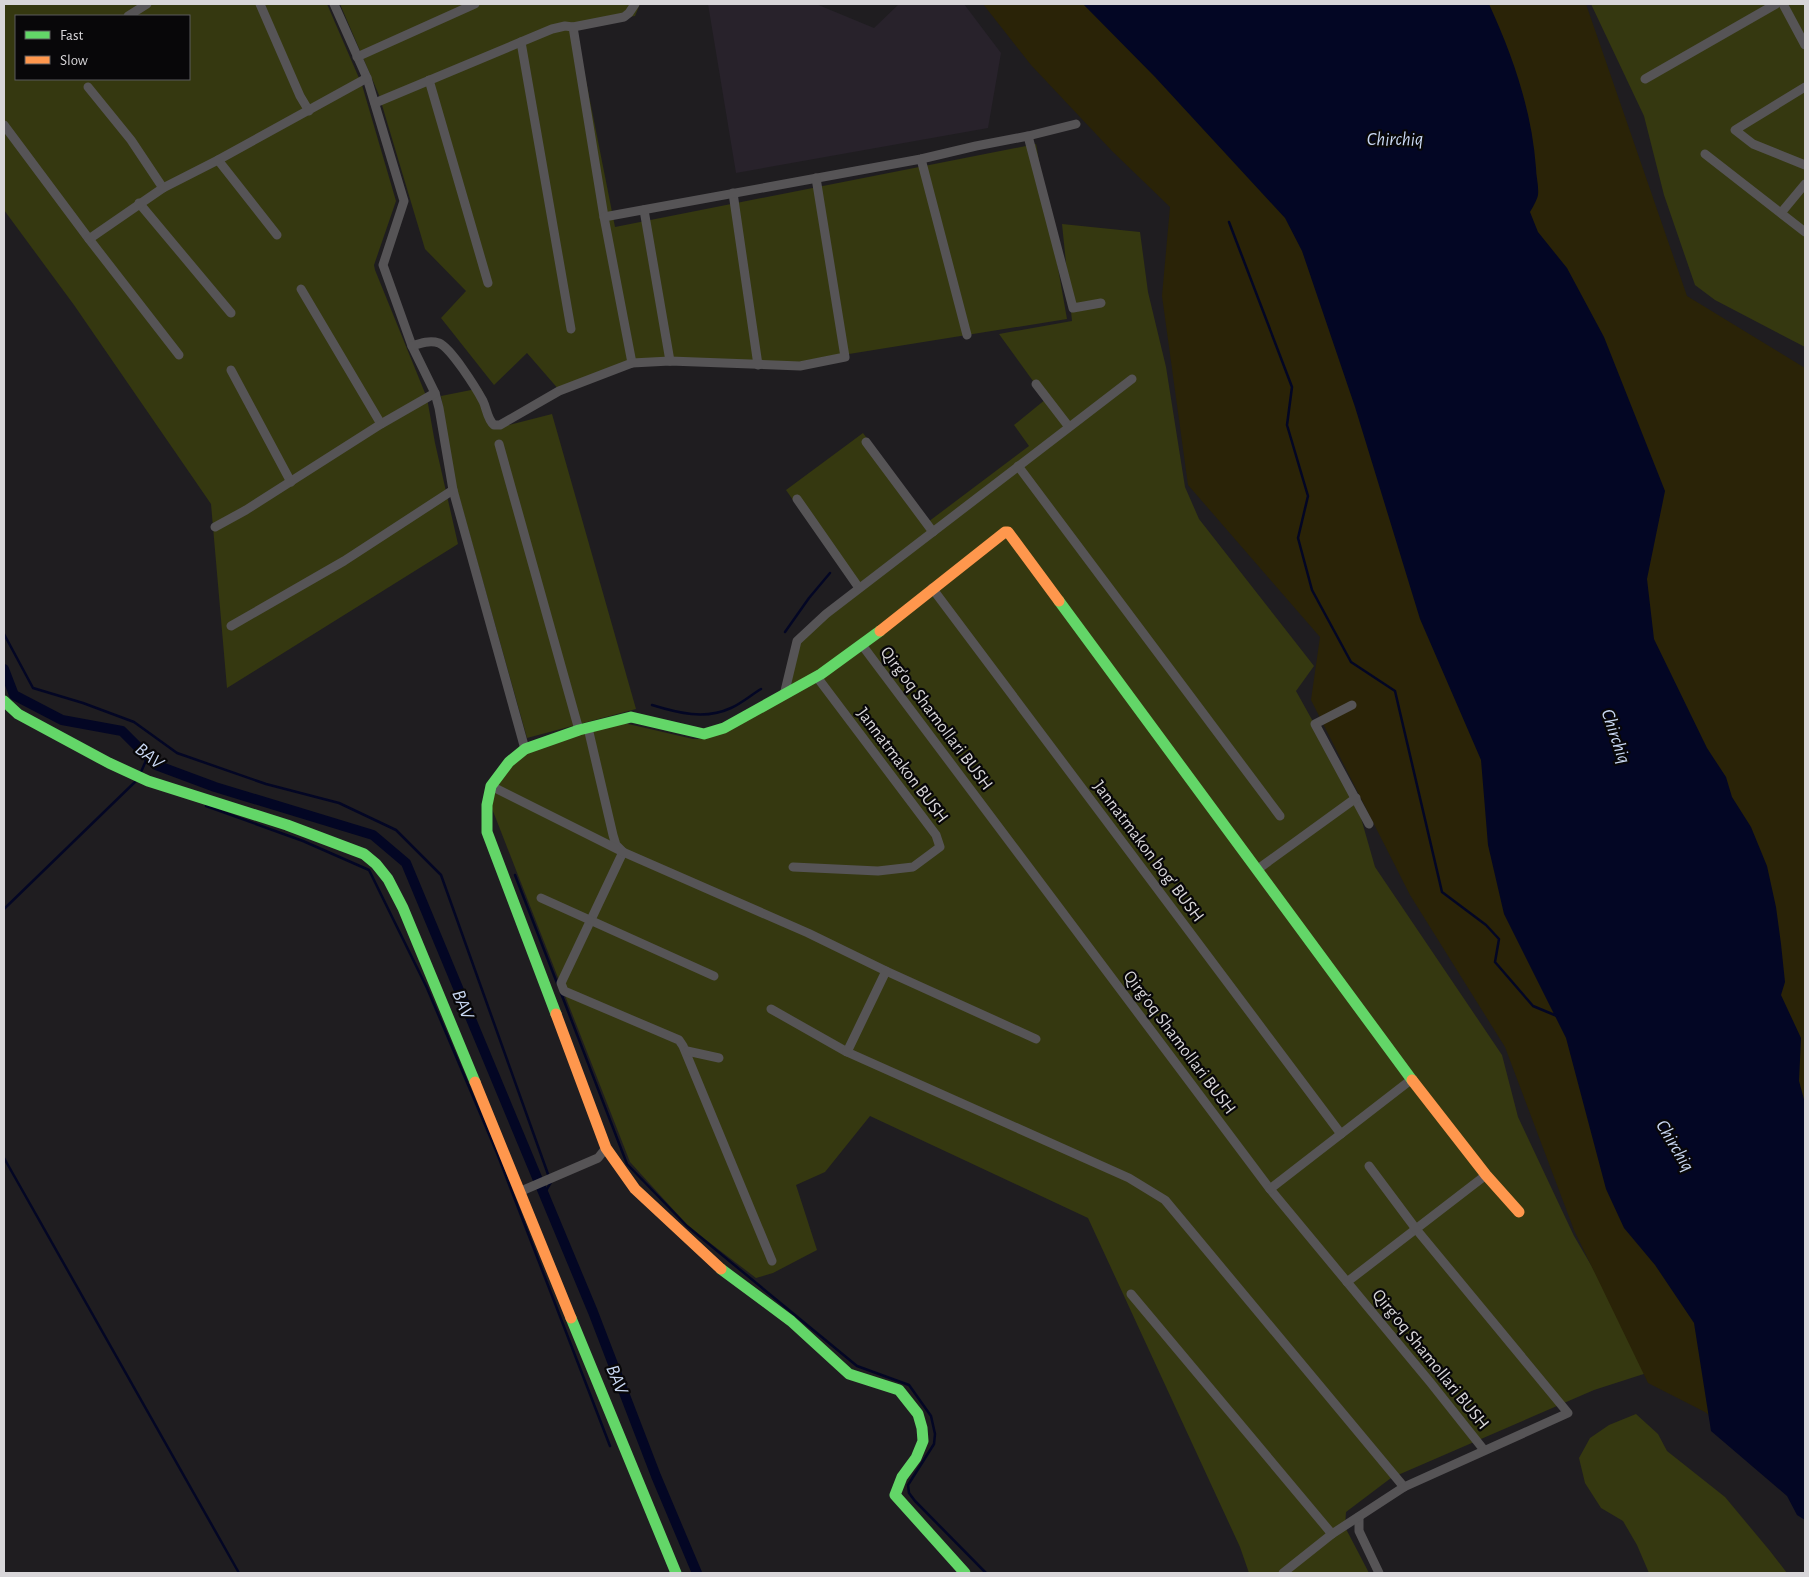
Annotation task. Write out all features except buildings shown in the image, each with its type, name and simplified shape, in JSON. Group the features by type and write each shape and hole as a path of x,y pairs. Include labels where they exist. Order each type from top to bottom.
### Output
{"street":[{"path":"130,15 147,4"},
{"path":"260,4 296,87 309,111"},
{"path":"334,4 367,78 404,201 383,265 412,346 435,393 453,490 525,748"},
{"path":"357,57 475,4"},
{"path":"375,103 558,28 624,17 629,13 634,4"},
{"path":"1644,79 1776,4"},
{"path":"1783,4 1805,45"},
{"path":"573,27 604,217 632,363"},
{"path":"521,42 570,329"},
{"path":"89,239 162,188 218,160 367,78"},
{"path":"429,80 488,283"},
{"path":"88,87 131,140 162,188"},
{"path":"1805,87 1735,130 1753,144 1805,165"},
{"path":"604,217 921,159 1076,124"},
{"path":"4,125 179,355"},
{"path":"1028,136 1073,308 1101,303"},
{"path":"1705,154 1805,232"},
{"path":"921,159 966,334"},
{"path":"218,160 277,235"},
{"path":"412,346 426,342 439,343 451,352 483,402 494,425 500,425 559,391 632,363 670,361 800,366 845,357 816,178"},
{"path":"1781,213 1805,184"},
{"path":"733,193 758,365"},
{"path":"139,203 231,313"},
{"path":"644,210 670,361"},
{"path":"302,289 381,424"},
{"path":"231,370 291,482"},
{"path":"784,696 797,641 826,614 1132,379"},
{"path":"1036,384 1069,427"},
{"path":"215,527 246,510 381,424 435,393"},
{"path":"866,442 933,532"},
{"path":"499,444 584,729 616,845 623,852"},
{"path":"1018,466 1280,816"},
{"path":"231,626 344,561 453,490"},
{"path":"797,499 859,588"},
{"path":"965,1573 895,1495 902,1476 916,1458 923,1441 918,1414 899,1390 849,1374 791,1321 717,1266 635,1188 606,1148 487,832 487,805 491,786 509,762 525,748 584,729 631,717 704,734 724,728 817,677 862,645 1005,532 1008,532 1418,1088 1486,1175 1519,1212"},
{"name":"Jannatmakon bog' BUSH","path":"932,588 1341,1134"},
{"name":"Qirg'oq Shamollari BUSH","path":"862,645 1270,1189 1484,1450"},
{"name":"Jannatmakon BUSH","path":"792,867 878,871 913,867 940,847 936,835 817,677"},
{"path":"4,701 18,714 109,763 148,781 296,828 364,854 376,864 388,879 403,908 524,1190 676,1573"},
{"path":"1352,705 1315,724 1369,824"},
{"path":"491,786 623,852 808,933 886,971 1036,1038"},
{"path":"1258,869 1356,798"},
{"path":"564,991 561,983 623,852"},
{"path":"541,898 714,976"},
{"path":"847,1052 886,971"},
{"path":"549,996 564,991 679,1040 687,1051 772,1260"},
{"path":"771,1009 847,1052 1129,1178 1165,1200 1404,1486"},
{"path":"687,1051 719,1058"},
{"path":"1270,1189 1412,1078"},
{"path":"524,1190 598,1158 606,1148"},
{"path":"1283,1573 1332,1534 1404,1486 1568,1414 1416,1229 1369,1166"},
{"path":"1347,1282 1486,1175"},
{"path":"1131,1294 1332,1534"},
{"path":"1359,1517 1359,1531 1379,1573"}],"shaded area":[{"path":"708,4 816,4 874,28 899,4 964,4 1001,53 988,128 736,173"}],"green space":[{"path":"4,4 327,4 362,85 396,201 374,265 427,398 435,443 458,544 227,688 211,504 74,305 4,210"},
{"path":"340,4 640,4 635,16 575,25 615,227 1036,144 1067,319 762,368 636,362 560,391 527,353 494,385 441,318 466,291 425,249 379,95"},
{"path":"1591,4 1805,4 1805,347 1715,300 1695,285 1664,195 1644,116"},
{"path":"1062,224 1140,232 1148,292 1166,367 1185,487 1199,519 1314,666 1296,691 1355,797 1375,867 1502,1055 1518,1117 1574,1236 1653,1371 1594,1390 1391,1478 1346,1512 1345,1527 1369,1573 1249,1573 1240,1547 1088,1218 870,1116 825,1172 796,1185 817,1250 773,1273 756,1278 689,1227 630,1162 491,806 497,786 514,763 535,747 624,723 693,739 705,739 784,694 799,643 855,589 786,490 863,433 928,522 1029,446 1014,425 1046,399 999,334 1072,321"},
{"path":"481,388 497,428 552,414 636,709 527,738 454,479 441,396"},
{"path":"1636,1414 1658,1434 1667,1451 1725,1497 1787,1573 1649,1573 1637,1545 1623,1521 1601,1508 1585,1483 1579,1458 1590,1438 1609,1425"}],"sand":[{"path":"983,4 1586,4 1687,296 1805,368 1805,1496 1705,1412 1648,1383 1574,1230 1505,1047 1410,895 1311,700 1320,637 1188,485 1162,296 1170,207 1112,151 1031,65"}],"water":[{"name":"Chirchiq","path":"1083,4 1489,4 1506,44 1526,105 1534,147 1538,192 1537,199 1530,212 1538,232 1567,268 1604,337 1665,491 1647,579 1654,639 1707,748 1726,777 1732,797 1751,827 1767,866 1776,907 1785,982 1781,995 1801,1038 1799,1081 1805,1103 1805,1520 1797,1515 1787,1496 1711,1431 1694,1323 1655,1265 1624,1228 1606,1189 1566,1038 1504,914 1488,845 1481,760 1420,619 1355,407 1302,251 1285,218 1155,77"}],"waterway":[{"path":"1229,222 1292,387 1287,425 1308,496 1298,538 1312,590 1351,662 1395,691 1442,892 1486,925 1499,939 1495,962 1533,1006 1557,1016"},
{"path":"785,632 809,598 830,573"},
{"path":"4,634 33,688 83,703 134,722 177,753 266,784 339,803 396,830 441,875 549,1177"},
{"name":"BAV","path":"4,669 14,695 62,720 122,731 156,765 215,787 373,835 406,863 593,1312 656,1476 697,1573"},
{"path":"652,705 682,713 711,714 735,706 761,689"},
{"path":"141,772 148,756"},
{"path":"4,909 137,780"},
{"path":"206,806 303,841 369,870 427,988 497,1153 610,1446"},
{"path":"515,875 557,983"},
{"path":"561,993 627,1164 687,1226 857,1366 909,1385 931,1416 935,1434 934,1444 908,1485 909,1493 986,1573"},
{"path":"4,1158 239,1573"},
{"path":"544,1194 551,1182"}],"traffic: fast":[{"path":"1059,601 1412,1080"},
{"path":"556,1014 487,832 487,805 491,786 509,762 525,749 579,730 631,717 704,734 724,728 821,674 880,631"},
{"path":"4,701 18,714 109,763 148,781 287,825 364,854 376,864 388,879 403,908 475,1082"},
{"path":"721,1269 791,1321 849,1374 899,1390 918,1414 923,1441 916,1458 902,1477 895,1495 965,1573"},
{"path":"571,1318 676,1573"}],"traffic: slow":[{"path":"880,631 1005,532 1008,532 1059,601"},
{"path":"556,1014 606,1148 635,1189 721,1269"},
{"path":"1412,1080 1486,1175 1519,1212"},
{"path":"475,1082 571,1318"}]}
